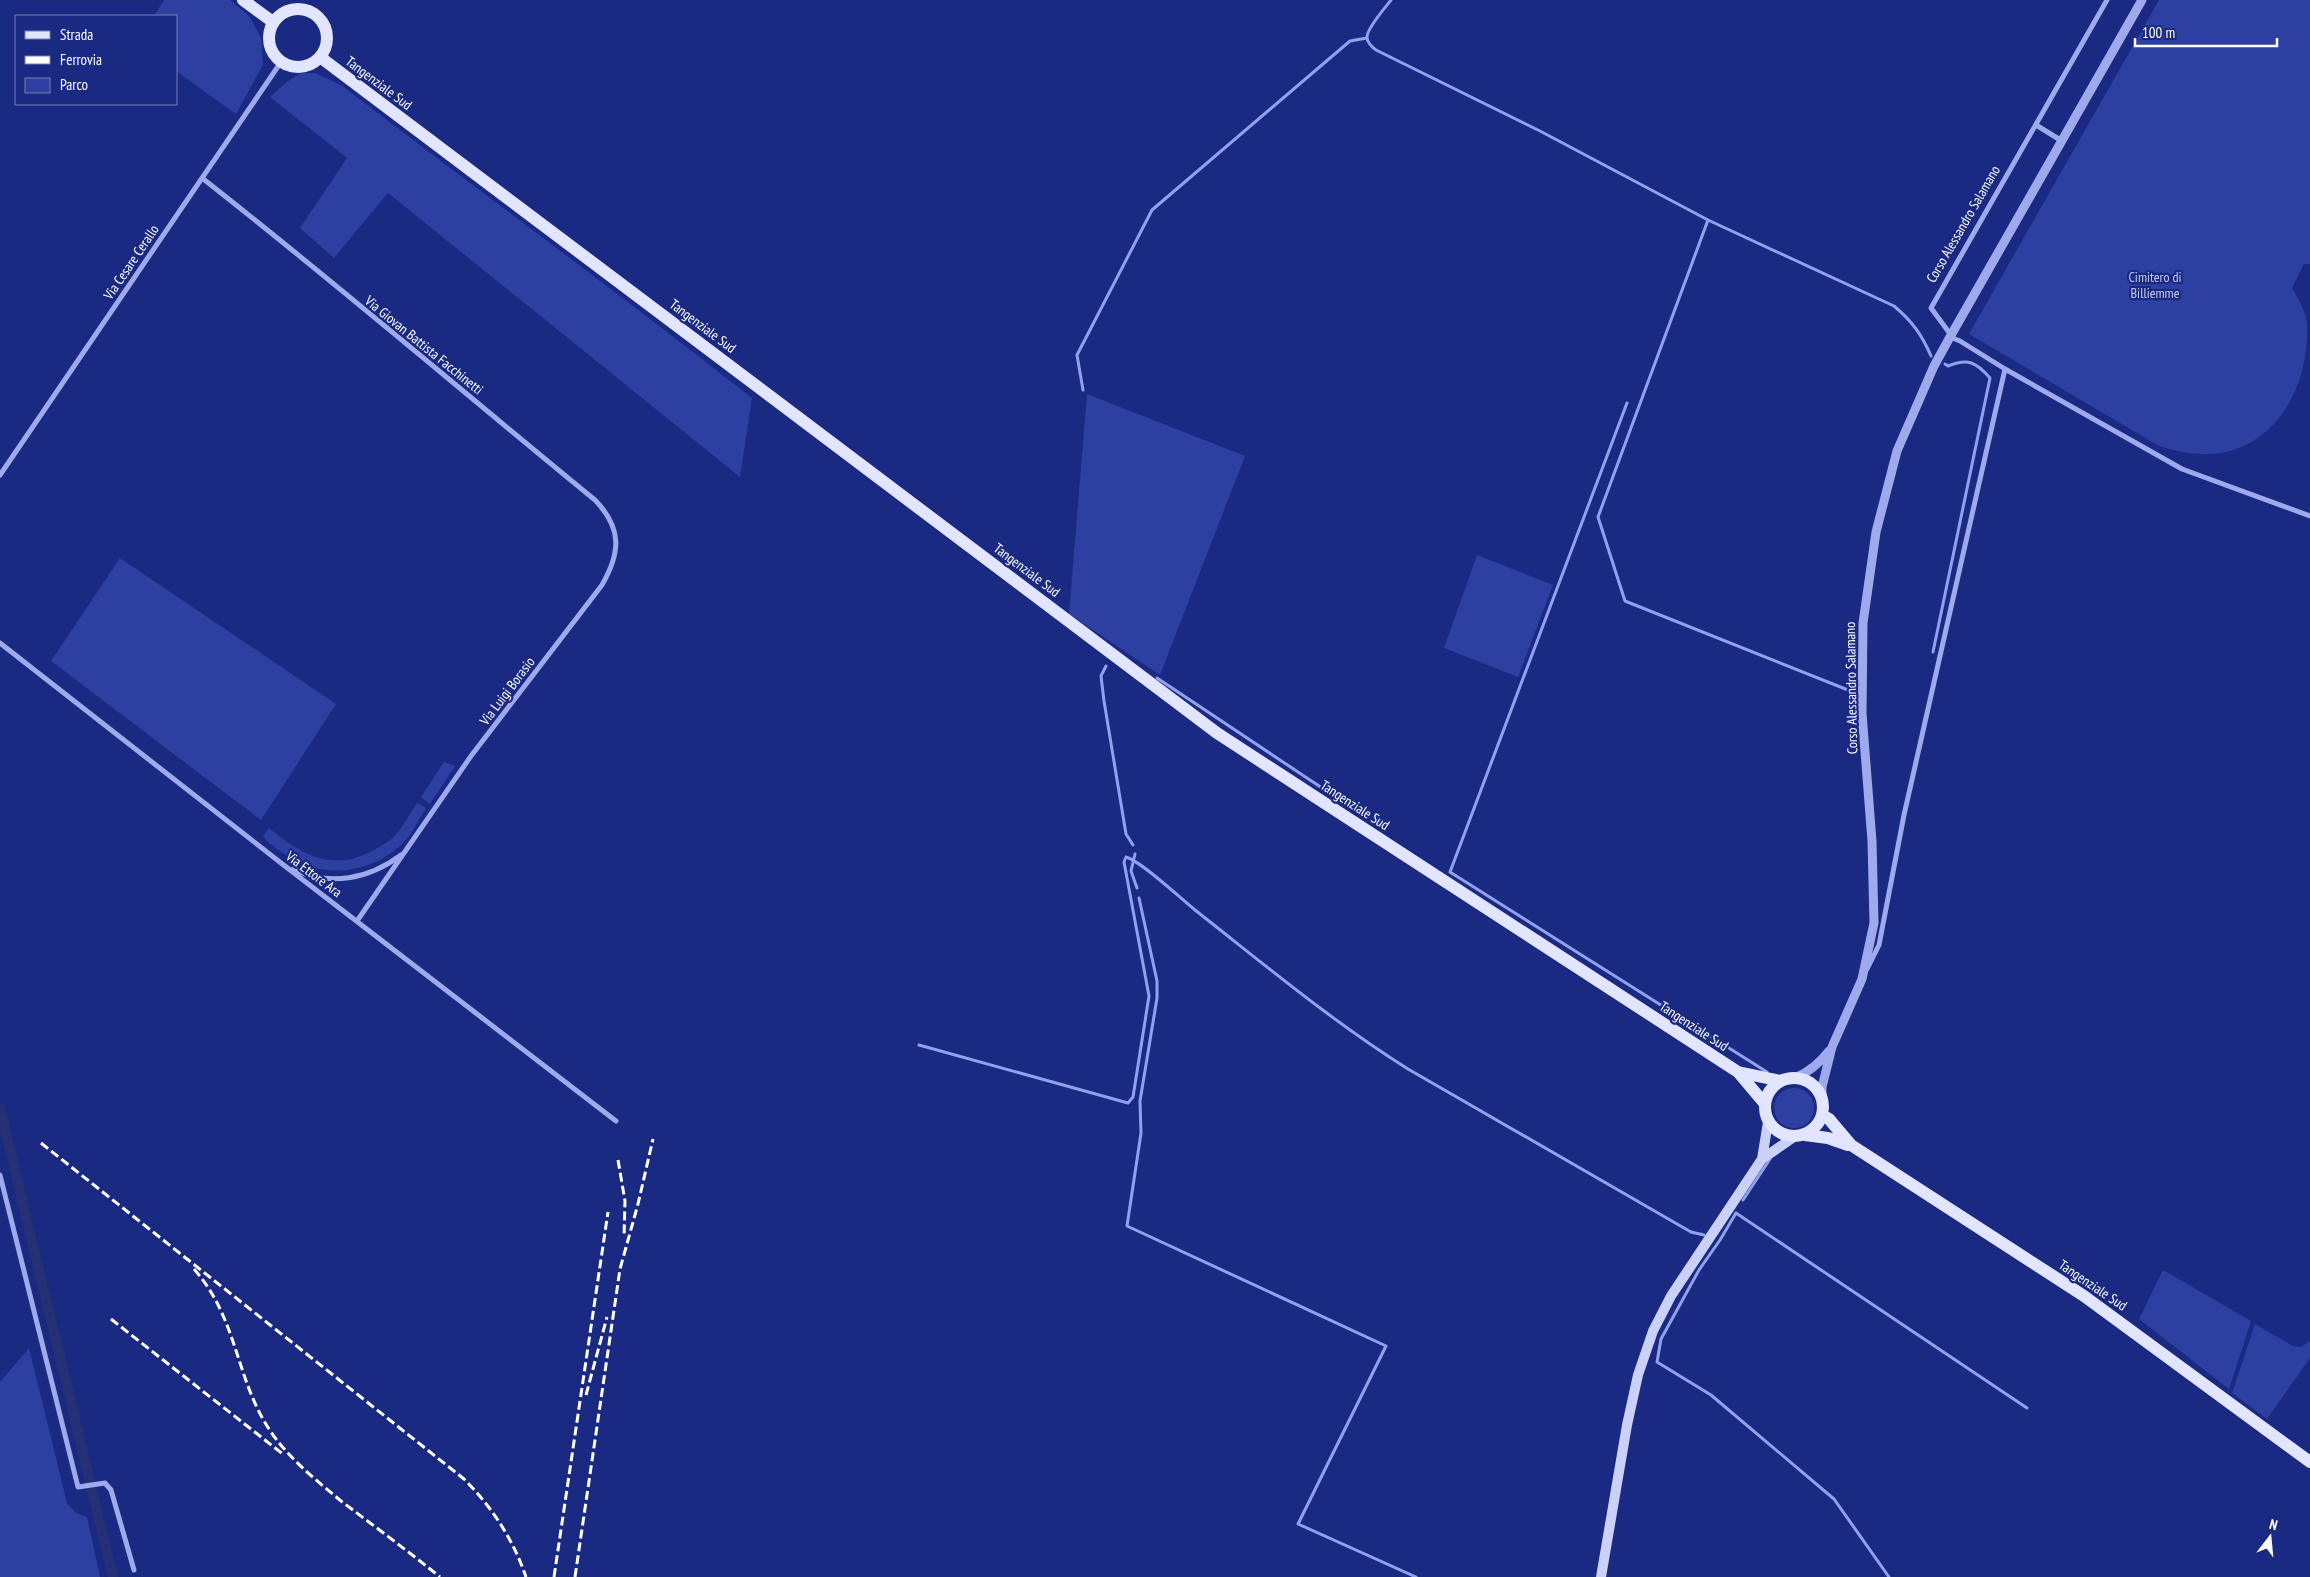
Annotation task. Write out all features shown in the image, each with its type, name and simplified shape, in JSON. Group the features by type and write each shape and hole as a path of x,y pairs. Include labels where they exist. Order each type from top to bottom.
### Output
{"main road":[{"path":"243,0 273,22"},
{"path":"294,9 307,10 318,16 325,27 327,40 320,57 311,64 298,68 281,62 272,53 268,41 273,22 282,13 294,9"},
{"name":"Tangenziale Sud","path":"320,57 1217,733 1738,1072 1765,1104"},
{"name":"Tangenziale Sud","path":"1738,1072 1781,1081"},
{"path":"1601,1577 1629,1417 1638,1375 1653,1331 1671,1296 1762,1159 1768,1122 1765,1104 1770,1091 1781,1081 1795,1078 1809,1082 1820,1093 1822,1100 1822,1115 1816,1127 1762,1159"},
{"name":"Tangenziale Sud","path":"1822,1115 1829,1119 1851,1145"},
{"path":"1768,1122 1779,1133 1799,1136"},
{"name":"Tangenziale Sud","path":"1799,1136 1828,1138 1851,1145 2084,1296 2310,1462"}],"street":[{"name":"Corso Alessandro Salamano","path":"1950,336 1931,308 2107,0"},
{"name":"Corso Alessandro Salamano","path":"1822,1100 1822,1087 1832,1047 1862,979 1874,922 1872,841 1862,713 1863,623 1876,532 1897,451 1934,366 1950,336 2142,0"},
{"name":"Via Cesare Cerallo","path":"0,474 281,62"},
{"path":"2036,125 2062,141"},
{"name":"Via Giovan Battista Facchinetti","path":"202,178 283,242 332,285 595,500 607,512 617,541"},
{"path":"1950,336 1960,340 2005,369 2182,469 2310,516"},
{"path":"1862,979 1879,945 1904,815 2005,369"},
{"name":"Via Luigi Borasio","path":"357,921 471,756 602,585 611,569 616,554 617,541"},
{"name":"Via Ettore Ara","path":"0,643 281,863 616,1121"},
{"name":"Via Luigi Borasio","path":"281,863 309,876 347,879 384,868 406,852"},
{"name":"Corso Alessandro Salamano","path":"1795,1078 1806,1074 1820,1062 1832,1047"},
{"path":"0,1175 78,1487 105,1483 111,1490 134,1570"}],"green space":[{"path":"164,0 230,0 249,16 261,38 263,65 236,114 178,72 178,15 155,15"},
{"name":"Cimitero di Billiemme","path":"2159,0 2310,0 2310,264 2304,264 2292,288 2303,309 2307,322 2304,364 2298,384 2289,403 2277,420 2263,434 2246,445 2226,452 2192,454 2159,446 1969,334"},
{"path":"301,73 315,73 341,85 752,398 740,477 388,193 334,258 300,228 347,158 270,97 288,81"},
{"path":"1087,394 1245,456 1160,675 1069,614"},
{"path":"1477,555 1553,585 1518,677 1444,648"},
{"path":"120,558 336,704 261,820 51,661"},
{"path":"444,762 455,766 430,804 421,797"},
{"path":"417,803 426,808 400,846 376,862 348,870 334,871 306,865 277,849 263,836 269,828 293,846 318,858 345,860 359,857 374,850 396,835"},
{"path":"1794,1088 1808,1094 1814,1108 1808,1122 1794,1128 1780,1122 1774,1108 1780,1094"},
{"path":"2163,1270 2251,1321 2229,1389 2139,1319"},
{"path":"2255,1324 2293,1346 2301,1347 2310,1341 2310,1358 2267,1419 2232,1393"},
{"path":"29,1348 67,1503 76,1513 87,1517 100,1577 0,1577 0,1382"}],"waterway":[{"path":"1391,0 1373,23 1368,33 1368,41 1376,50 1540,131 1708,220 1894,306 1916,329 1931,356"},
{"path":"1083,390 1077,355 1152,210 1350,41 1367,38"},
{"path":"1708,220 1598,517 1625,601 1858,694"},
{"path":"1933,652 1990,378 1980,368 1971,363 1961,362 1948,366 1945,364"},
{"path":"1627,403 1450,872 1767,1072"},
{"path":"1106,666 1101,676 1104,701 1126,834 1133,845"},
{"path":"1157,678 1331,794"},
{"path":"1343,802 1367,817"},
{"path":"1135,854 1131,871 1137,888"},
{"path":"919,1045 1128,1103 1133,1097 1149,996 1124,862 1126,857 1141,865 1300,992 1380,1051 1691,1232 1704,1235"},
{"path":"1139,898 1157,981 1157,998 1140,1101 1141,1133 1127,1226 1386,1346 1298,1524 1416,1577"},
{"path":"0,1109 113,1577"},
{"path":"1743,1200 1770,1159"},
{"path":"1736,1213 1699,1270 1661,1339 1657,1362 1711,1395 1834,1499 1889,1577"},
{"path":"1736,1213 2027,1408"}],"railway":[{"path":"575,1577 620,1269 653,1139"},
{"path":"41,1143 464,1479 501,1524 515,1550 526,1577"},
{"path":"618,1160 625,1201 624,1237"},
{"path":"554,1577 608,1212"},
{"path":"194,1269 220,1308 249,1389 276,1440 302,1468 331,1493 440,1577"},
{"path":"586,1395 607,1317"},
{"path":"111,1319 284,1455"}]}
